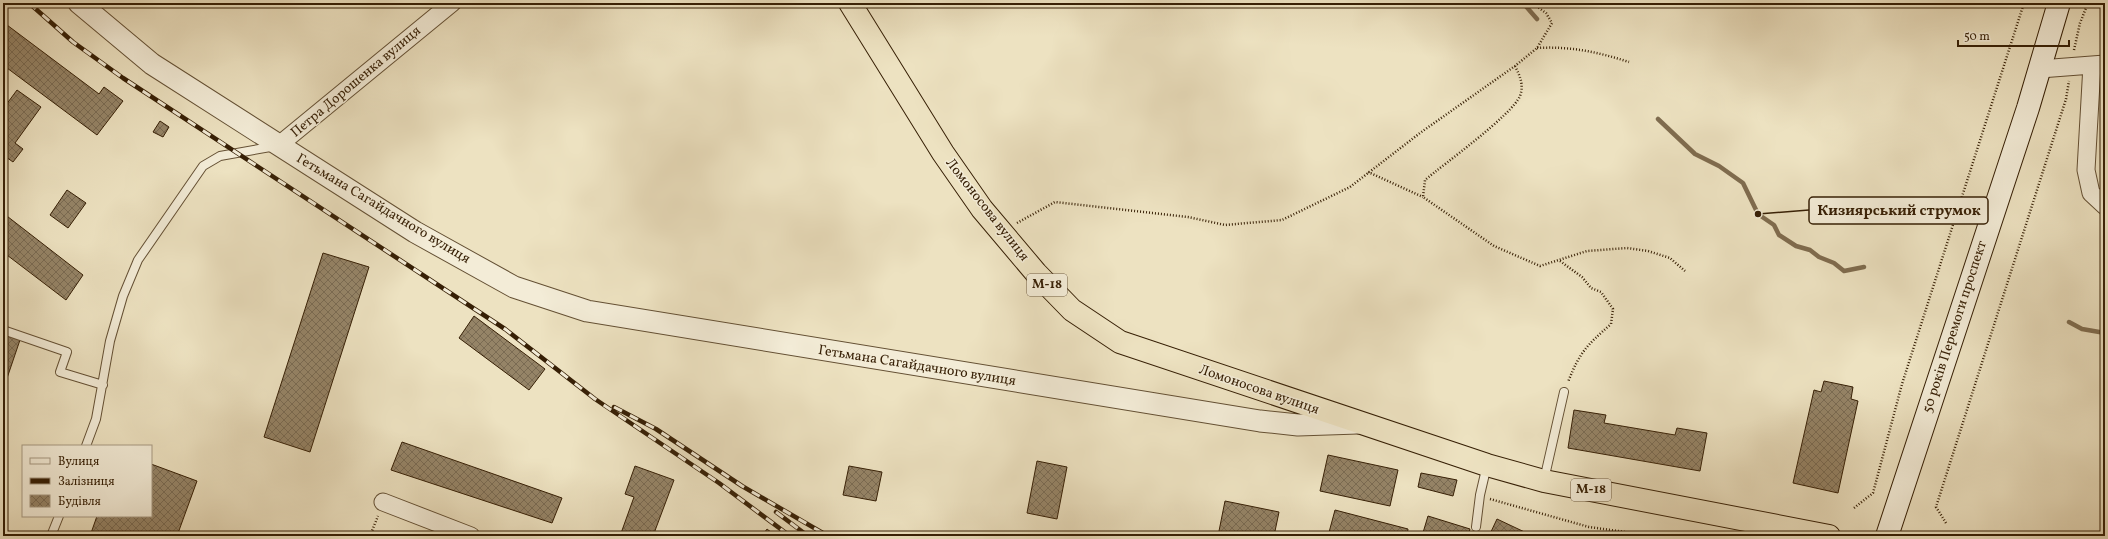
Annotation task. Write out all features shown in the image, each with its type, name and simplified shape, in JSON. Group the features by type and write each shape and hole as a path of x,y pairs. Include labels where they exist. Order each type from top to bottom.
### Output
{"highway":[{"name":"Ломоносова вулиця","path":"850,3 943,153 982,208 1036,273 1072,310 1120,342 1358,423"},
{"name":"Гетьмана Сагайдачного вулиця","path":"1358,423 1487,465 1544,481 1829,536"}],"main road":[{"name":"50 років Перемоги проспект","path":"1887,536 2040,69 2059,3"}],"street":[{"name":"Гетьмана Сагайдачного вулиця","path":"79,3 152,64 415,232 514,287 588,311 784,345 1260,421 1298,425 1358,423"},
{"name":"Петра Дорошенка вулиця","path":"279,145 452,3"},
{"path":"2040,69 2099,64 2086,170 2091,193 2105,206"},
{"path":"383,502 471,536"}],"lane":[{"path":"86,445 96,419 110,341 116,319 123,296 138,260 203,166 220,156 237,152 258,151 279,145"},
{"path":"3,330 66,352 60,372 103,386"},
{"path":"1544,481 1564,392"},
{"path":"1476,527 1480,496 1487,465"},
{"path":"51,536 59,517"}],"path":[{"path":"1002,232 1054,202 1188,218 1225,225 1282,220 1350,188 1368,172 1462,102 1515,66 1537,48 1552,23 1546,13 1532,3"},
{"path":"1854,508 1873,493 1902,384 2024,3"},
{"path":"1946,522 1936,507 2066,99 2080,23 2088,3"},
{"path":"1537,48 1558,47 1580,49 1629,62"},
{"path":"1423,197 1425,180 1506,113 1520,96 1522,81 1515,66"},
{"path":"1368,172 1423,197 1494,246 1540,266 1588,251 1627,248 1648,251 1670,258 1685,271"},
{"path":"1560,261 1582,277 1591,288 1601,292 1613,309 1611,324 1587,345 1577,359 1564,392"},
{"path":"1480,496 1589,527 1655,536"},
{"path":"370,536 383,502"}],"building":[{"path":"3,22 99,94 104,87 123,101 97,135 3,65"},
{"path":"17,90 41,107 15,143 23,149 13,162 6,157 3,160 3,109"},
{"path":"160,121 169,127 163,137 153,132"},
{"path":"67,190 86,203 68,228 50,215"},
{"path":"3,213 83,275 66,300 3,252"},
{"path":"323,253 369,267 310,452 264,437"},
{"path":"474,316 545,369 529,390 459,338"},
{"path":"3,331 21,337 3,390"},
{"path":"1824,381 1853,387 1851,399 1858,401 1838,493 1793,483 1814,390 1821,392"},
{"path":"1574,410 1606,415 1604,423 1675,435 1677,428 1707,433 1700,471 1568,448"},
{"path":"402,442 562,498 552,523 391,470"},
{"path":"1328,455 1398,470 1390,506 1320,491"},
{"path":"1037,461 1067,467 1057,519 1027,513"},
{"path":"152,464 197,481 177,536 90,536 97,517 152,517"},
{"path":"635,466 674,480 653,536 620,536 634,497 625,494"},
{"path":"849,466 882,472 876,501 843,495"},
{"path":"1421,473 1457,480 1453,496 1418,487"},
{"path":"1225,501 1279,512 1274,536 1218,536"},
{"path":"1335,510 1408,529 1407,536 1328,536"},
{"path":"1428,516 1470,529 1468,536 1422,536"},
{"path":"1497,519 1533,536 1489,536"},
{"path":"767,529 776,536 762,536"}],"waterway":[{"path":"1523,3 1537,19"},
{"path":"1658,119 1695,154 1719,166 1743,183 1758,214 1774,225 1779,235 1796,246 1810,250 1819,257 1834,263 1844,271 1864,267"},
{"path":"2069,322 2082,329 2105,333"}],"railway":[{"path":"29,3 73,42 123,78 505,329 595,399 719,483 790,536"},
{"path":"614,407 656,429 742,486 828,536"},
{"path":"776,512 808,536"}],"place":[{"name":"Кизиярський струмок","path":"1758,214"}]}
